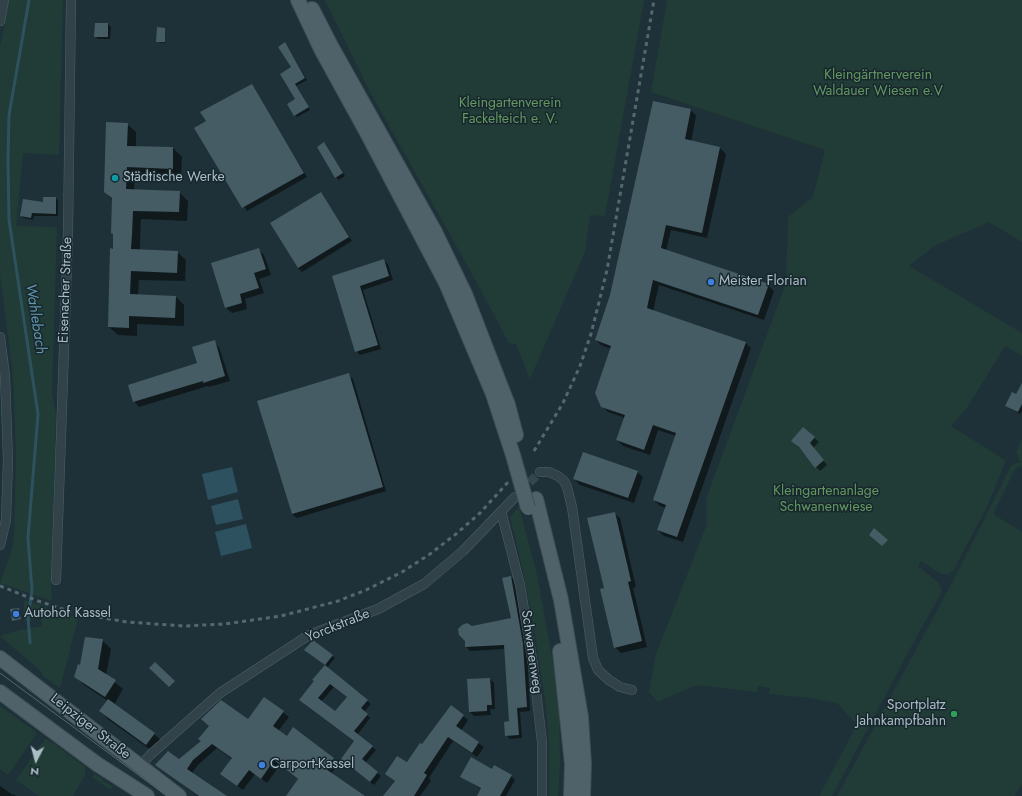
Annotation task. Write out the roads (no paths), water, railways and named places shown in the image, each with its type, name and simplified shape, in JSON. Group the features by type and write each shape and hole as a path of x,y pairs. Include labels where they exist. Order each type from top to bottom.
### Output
{"main road":[{"path":"298,0 322,51 446,283 516,451 561,600 581,717 584,764 583,796"},
{"path":"308,0 331,46 435,232 462,288 508,405 516,451"},
{"path":"532,504 554,612 563,676 572,764 571,796"},
{"name":"Leipziger Straße","path":"0,658 180,796"},
{"name":"Leipziger Straße","path":"0,692 92,760 147,796"}],"street":[{"path":"0,21 4,0"},
{"name":"Eisenacher Straße","path":"56,580 68,237 71,0"},
{"path":"0,337 5,376 8,460 6,520 0,545"},
{"path":"0,453 8,460"},
{"path":"540,472 548,472 558,476 567,487 572,507 593,658 598,670 620,687 632,690"},
{"name":"Yorckstraße","path":"140,766 150,755 220,694 310,635 378,609 424,584 463,551 515,497"},
{"name":"Schwanenweg","path":"501,511 520,585 534,664 542,742 542,796"}],"water":[{"path":"232,467 238,492 208,500 202,474"},
{"path":"238,499 243,519 216,525 211,506"},
{"path":"246,524 252,548 221,556 215,532"}],"waterway":[{"name":"Wahlebach","path":"29,0 9,115 8,160 9,220 38,414 28,538 32,590 28,617 30,643"}],"tunnel":[{"path":"520,492 540,472"}],"tram line":[{"path":"0,673 167,796"}],"railway":[{"path":"534,451 563,403 580,366 591,334 607,270 654,0"},
{"path":"0,586 38,601 75,613 127,622 184,626 225,624 281,616 338,601 366,590 402,572 430,554 456,534 480,513 510,480"}],"place":[{"name":"Städtische Werke","path":"115,178"},
{"name":"Meister Florian","path":"711,282"},
{"name":"Autohof Kassel","path":"16,614"},
{"name":"Sportplatz Jahnkampfbahn","path":"954,714"},
{"name":"Carport-Kassel","path":"262,765"}],"park label":[{"name":"Kleingärtnerverein Waldauer Wiesen e.V","path":"878,84"},
{"name":"Kleingartenverein Fackelteich e. V.","path":"510,112"},
{"name":"Kleingartenanlage Schwanenwiese","path":"826,500"}]}
